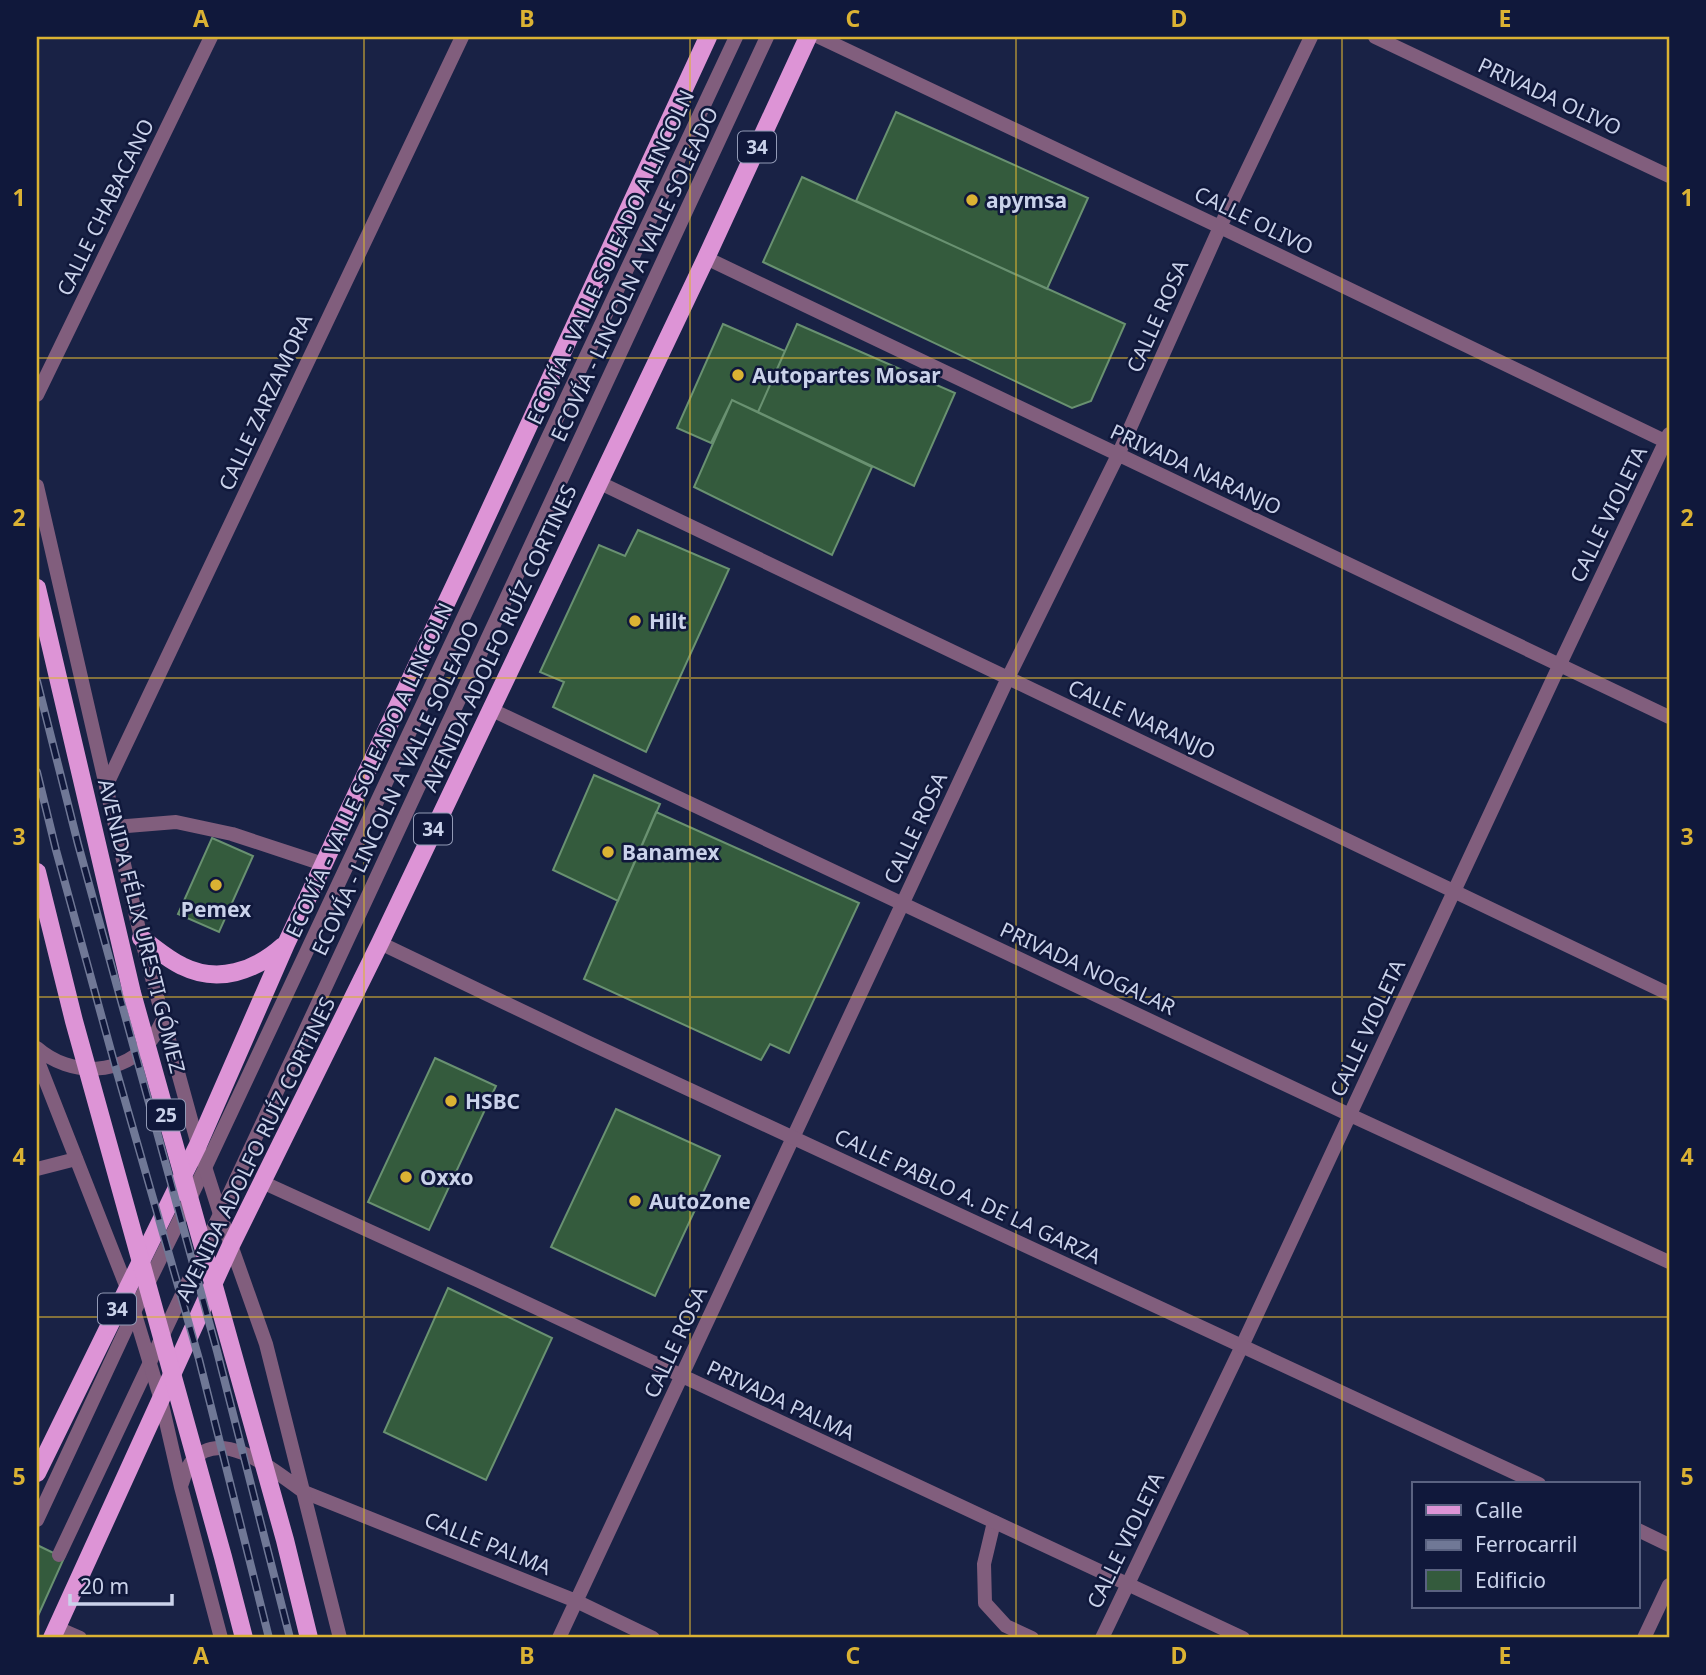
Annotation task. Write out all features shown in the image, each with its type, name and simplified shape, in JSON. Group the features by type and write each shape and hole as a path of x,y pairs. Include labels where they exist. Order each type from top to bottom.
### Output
{"main road":[{"name":"34","path":"37,1473 198,1145 286,944 708,37"},
{"name":"AVENIDA ADOLFO RUÍZ CORTINES","path":"55,1633 231,1245 380,943 706,258 808,37"},
{"name":"AVENIDA FÉLIX URESTI GÓMEZ","path":"37,588 132,993 285,1540 309,1638"},
{"path":"37,872 74,1021 244,1638"},
{"path":"141,938 182,967 204,973 226,974 249,970 269,959 286,944"}],"street":[{"name":"CALLE CHABACANO","path":"37,395 211,37"},
{"name":"CALLE ZARZAMORA","path":"106,786 462,37"},
{"name":"ECOVÍA - VALLE SOLEADO A LINCOLN","path":"37,1520 736,37"},
{"name":"ECOVÍA - LINCOLN A VALLE SOLEADO","path":"59,1555 768,37"},
{"name":"CALLE OLIVO","path":"819,37 1668,439"},
{"name":"CALLE ROSA","path":"559,1638 1008,678 1118,455 1220,227 1311,37"},
{"name":"PRIVADA OLIVO","path":"1375,37 1669,176"},
{"name":"PRIVADA NARANJO","path":"706,258 1669,717"},
{"name":"CALLE VIOLETA","path":"1102,1638 1242,1346 1559,664 1668,439"},
{"name":"CALLE NARANJO","path":"598,482 1669,994"},
{"path":"37,486 141,938 205,1168 266,1344 340,1638"},
{"name":"PRIVADA NOGALAR","path":"490,709 1350,1115 1669,1262"},
{"path":"115,827 176,822 232,834 324,864"},
{"name":"CALLE PABLO A. DE LA GARZA","path":"380,943 792,1138 1535,1482"},
{"path":"37,1048 68,1066 90,1070 113,1066 134,1056 152,1040 163,1020"},
{"path":"37,1059 135,1310 161,1401 220,1638"},
{"path":"37,1169 76,1159"},
{"name":"PRIVADA PALMA","path":"262,1182 1243,1638"},
{"name":"CALLE PALMA","path":"181,1487 193,1460 204,1452 219,1447 233,1450 255,1459 304,1492 576,1601 653,1638"},
{"path":"994,1522 984,1564 985,1603 1006,1626 1032,1638"},
{"path":"1640,1531 1669,1545"},
{"path":"1644,1638 1669,1585"},
{"path":"55,1633 79,1638"}],"building":[{"name":"apymsa","path":"896,112 1088,198 1047,289 856,201"},
{"path":"802,177 1125,324 1091,401 1072,408 763,262"},
{"name":"Autopartes Mosar","path":"723,324 785,351 758,412 732,400 711,443 677,428"},
{"path":"797,324 955,393 914,486 758,412"},
{"path":"732,400 872,467 832,555 694,487"},
{"name":"Hilt","path":"638,530 729,569 646,752 553,707 564,682 540,672 599,545 625,556"},
{"path":"594,775 660,804 618,901 553,870"},
{"path":"656,812 859,903 789,1053 770,1044 761,1060 584,979"},
{"name":"Pemex","path":"212,838 253,856 219,932 178,914"},
{"path":"435,1058 496,1086 429,1230 368,1202"},
{"name":"AutoZone","path":"616,1109 720,1156 655,1296 551,1247"},
{"path":"448,1288 552,1338 486,1480 384,1432"},
{"path":"37,1545 64,1558 37,1618"}],"railway":[{"path":"37,681 78,844 217,1351 290,1638"},
{"path":"37,772 116,1069 199,1359 269,1638"}],"place":[{"name":"apymsa","path":"972,200"},
{"name":"Autopartes Mosar","path":"738,375"},
{"name":"Hilt","path":"635,621"},
{"name":"Banamex","path":"608,852"},
{"name":"Pemex","path":"216,885"},
{"name":"HSBC","path":"451,1101"},
{"name":"Oxxo","path":"406,1177"},
{"name":"AutoZone","path":"635,1201"}]}
